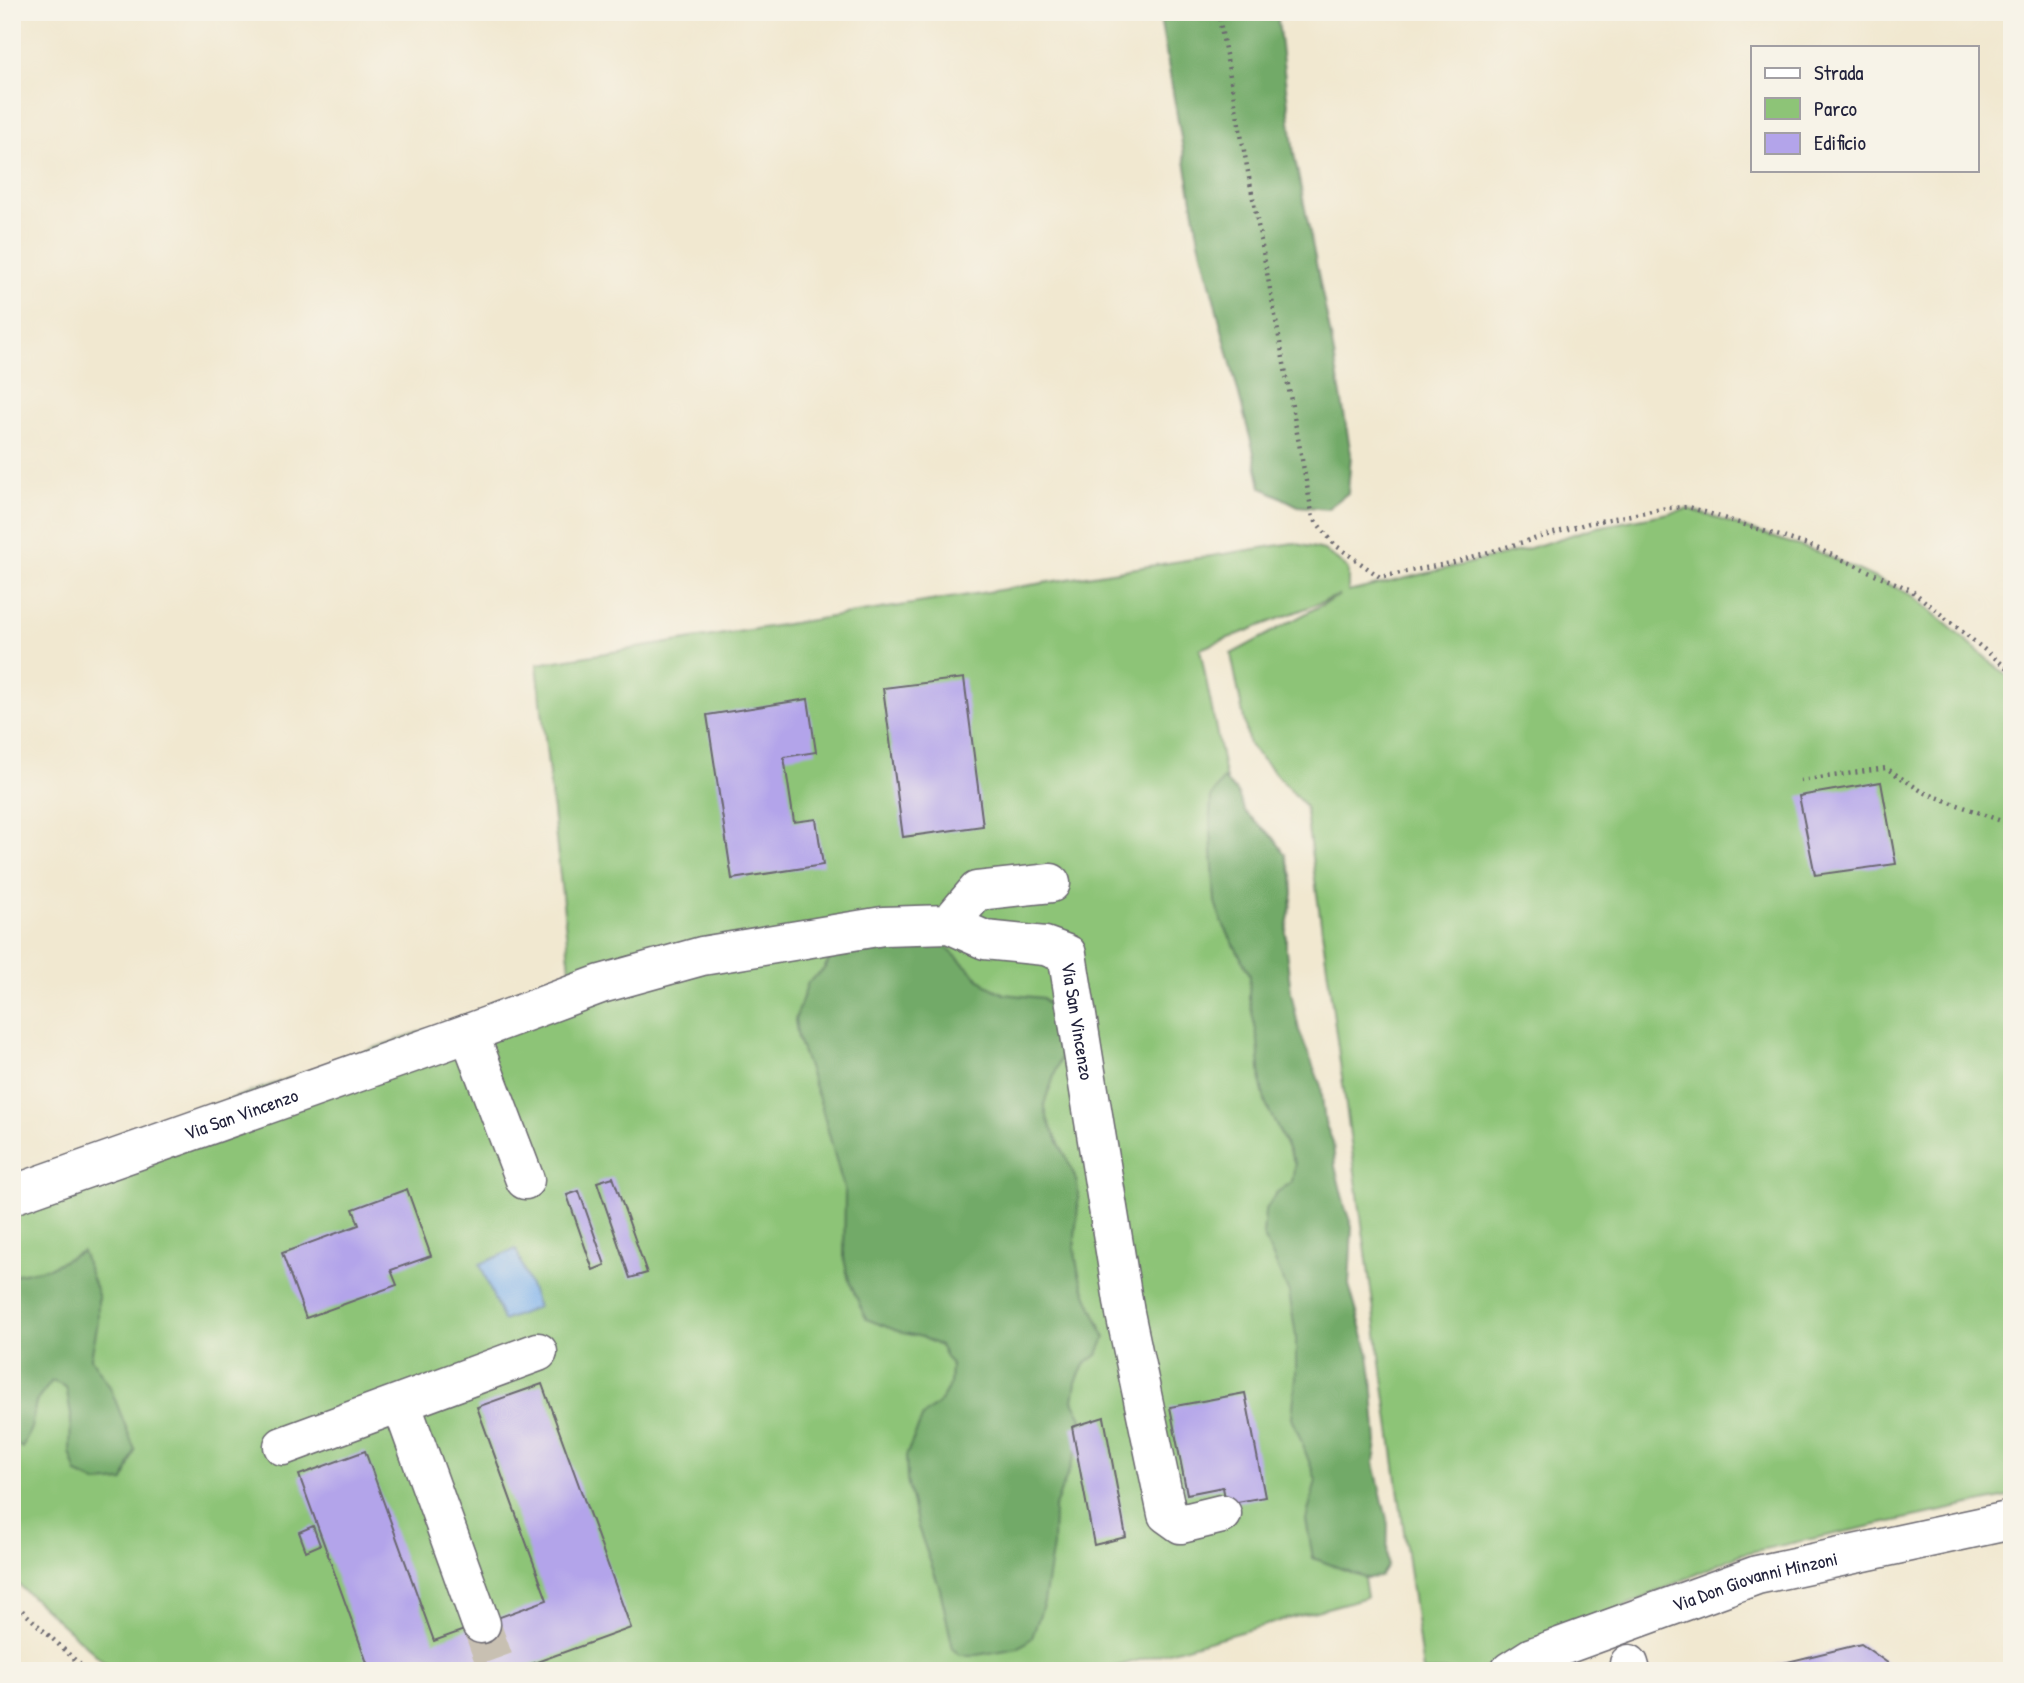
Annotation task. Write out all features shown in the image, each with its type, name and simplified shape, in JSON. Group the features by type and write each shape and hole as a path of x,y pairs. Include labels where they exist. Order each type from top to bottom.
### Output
{"street":[{"path":"949,924 977,891 1051,883"},
{"name":"Via San Vincenzo","path":"12,1195 601,984 702,956 883,926 949,924 985,940 1045,946 1067,954 1125,1313 1167,1514 1181,1524 1222,1514"},
{"path":"469,1033 525,1180"},
{"path":"283,1446 538,1352"},
{"path":"401,1403 481,1624"},
{"name":"Via Don Giovanni Minzoni","path":"1510,1671 1532,1657 1757,1575 2012,1520"}],"path":[{"path":"1218,12 1313,517 1335,545 1380,577 1451,563 1589,523 1689,507 1814,547 1911,590 2012,672"},
{"path":"1800,781 1886,768 1923,792 2012,825"},
{"path":"12,1601 87,1671"}],"green space":[{"path":"1159,12 1277,12 1294,154 1331,337 1351,454 1348,493 1327,509 1298,506 1261,487 1199,241"},
{"path":"1689,509 1823,554 1912,595 2012,680 2012,1496 1741,1554 1480,1671 1423,1671 1305,806 1249,745 1231,654 1340,595 1200,649 1254,921 1367,1597 1100,1671 114,1671 12,1579 12,1177 571,978 537,664 1293,543 1324,550 1348,569 1348,592 1524,550 1593,528"},
{"path":"1223,779 1237,792 1245,812 1274,838 1285,854 1292,875 1293,894 1286,931 1291,992 1299,1030 1321,1086 1325,1123 1333,1142 1335,1166 1352,1227 1349,1285 1369,1354 1377,1443 1374,1463 1388,1524 1387,1566 1380,1577 1366,1578 1313,1558 1306,1520 1316,1480 1292,1417 1296,1336 1289,1293 1263,1235 1265,1211 1276,1193 1292,1182 1295,1163 1266,1105 1261,1084 1258,1040 1249,998 1250,975 1222,922 1215,902 1211,797"},
{"path":"924,926 986,985 1004,994 1043,998 1059,1021 1064,1040 1063,1049 1046,1098 1046,1115 1077,1184 1076,1261 1082,1284 1105,1338 1098,1354 1084,1365 1076,1382 1073,1401 1082,1418 1082,1437 1054,1509 1053,1546 1044,1602 1032,1638 1018,1648 978,1655 959,1655 953,1649 940,1589 918,1527 907,1480 906,1456 923,1416 939,1403 950,1384 951,1365 940,1346 922,1337 866,1319 849,1281 844,1259 845,1193 821,1105 798,1039 795,1020 808,982 824,969 844,930"},
{"path":"82,1251 98,1295 98,1322 91,1358 110,1387 135,1450 124,1481 97,1483 77,1474 70,1452 71,1414 66,1387 52,1381 36,1402 31,1428 22,1448 12,1440 12,1278 18,1274 49,1268"}],"water":[{"path":"516,1249 538,1307 503,1321 480,1264"}],"building":[{"path":"964,678 983,826 903,837 883,688"},
{"path":"808,699 816,752 784,757 794,822 816,819 823,865 732,879 707,715"},
{"path":"1881,782 1896,864 1815,875 1799,796"},
{"path":"613,1177 647,1273 630,1278 597,1182"},
{"path":"407,1189 431,1256 391,1270 397,1285 306,1318 282,1253 359,1225 353,1209"},
{"path":"579,1191 605,1265 593,1270 567,1195"},
{"path":"542,1384 631,1628 512,1671 370,1671 299,1475 365,1451 434,1641 547,1600 477,1407"},
{"path":"1245,1393 1265,1497 1226,1504 1223,1487 1187,1494 1170,1407"},
{"path":"1104,1417 1126,1537 1094,1545 1072,1427"},
{"path":"313,1526 320,1545 306,1551 299,1532"},
{"path":"1861,1644 1899,1671 1755,1670"}],"tunnel":[{"path":"481,1624 498,1671"}]}
